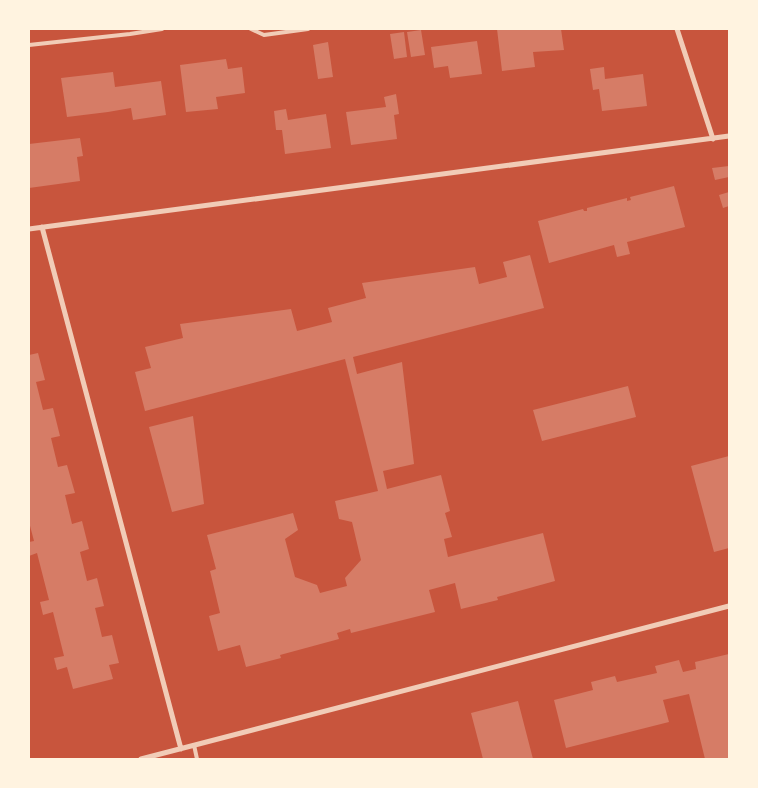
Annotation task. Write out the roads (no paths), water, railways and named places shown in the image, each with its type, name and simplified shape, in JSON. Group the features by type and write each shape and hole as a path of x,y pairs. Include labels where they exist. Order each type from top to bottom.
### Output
{"street":[{"path":"677,29 713,138"},
{"path":"29,229 729,136"},
{"path":"42,227 182,749"},
{"path":"141,759 729,606"}],"lane":[{"path":"29,45 162,29"},
{"path":"251,29 264,35 308,29"},
{"path":"194,745 197,759"}]}
